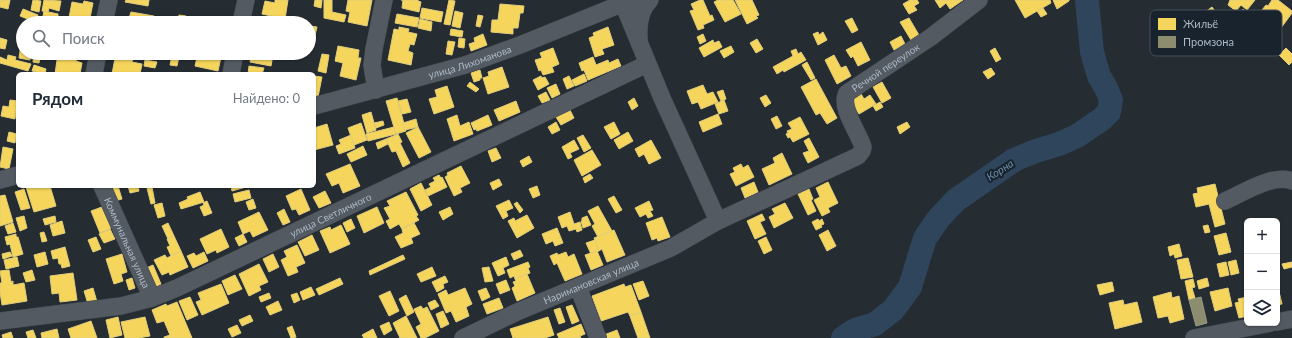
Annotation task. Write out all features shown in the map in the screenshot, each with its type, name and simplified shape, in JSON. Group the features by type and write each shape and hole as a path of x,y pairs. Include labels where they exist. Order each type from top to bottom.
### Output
{"street":[{"path":"106,16 109,0"},
{"path":"243,16 246,0"},
{"path":"376,90 372,65 384,0"},
{"path":"568,25 587,10 594,0"},
{"path":"640,47 640,20 644,6 650,0"},
{"name":"Речной переулок","path":"858,156 863,147 845,107 844,98 846,93 931,37 979,0"},
{"path":"623,1 647,64 718,221"},
{"name":"улица Лихоманова","path":"316,105 432,75 487,57 568,25 623,1"},
{"path":"94,72 97,60"},
{"path":"231,72 234,60"},
{"name":"улица Светличного","path":"0,321 121,306 152,298 177,288 647,64"},
{"name":"Наримановская улица","path":"463,338 517,312 671,248 718,221 858,156"},
{"path":"0,180 16,176"},
{"path":"1225,200 1274,179 1283,178 1292,181"},
{"name":"Коммунальная улица","path":"103,188 152,298"},
{"path":"578,287 598,338"},
{"path":"1280,321 1292,319"},
{"path":"1194,338 1256,326"}],"building: Жильё":[{"path":"0,0 10,0 8,9 0,7"},
{"path":"33,0 41,1 39,12 31,10"},
{"path":"44,0 61,1 59,11 49,8 48,12 42,11"},
{"path":"126,0 149,0 148,6 125,2"},
{"path":"275,0 288,0 285,16 271,16 262,14 265,1 275,3"},
{"path":"315,0 322,0 321,8 314,6"},
{"path":"324,0 332,0 332,12 346,15 344,22 324,18"},
{"path":"348,0 372,0 367,26 348,22 350,12 346,11"},
{"path":"403,0 418,0 421,2 419,12 402,8"},
{"path":"449,0 455,1 450,25 444,24"},
{"path":"703,0 710,16 712,15 714,20 703,25 704,28 698,30 690,11 694,10 691,4"},
{"path":"718,0 733,0 741,14 725,22 714,2"},
{"path":"735,0 752,0 759,15 756,16 758,18 747,24"},
{"path":"910,0 917,0 919,3 914,6 917,10 909,14 903,4"},
{"path":"935,0 963,0 950,9 946,3 940,8"},
{"path":"1015,0 1050,0 1051,3 1025,18"},
{"path":"1053,0 1069,0 1069,1 1057,9"},
{"path":"1230,0 1255,0 1247,10 1241,5 1237,10 1235,10 1228,5"},
{"path":"1272,0 1278,0 1292,11 1292,13 1282,27 1282,10 1262,10 1266,5 1268,6"},
{"path":"84,1 93,3 90,16 69,16 72,2 83,4"},
{"path":"500,4 524,6 523,13 520,13 518,28 513,28 513,34 491,32 492,20 498,20"},
{"path":"422,8 443,12 441,22 420,18"},
{"path":"1043,8 1047,14 1041,17 1037,11"},
{"path":"23,9 38,15 38,16 20,16"},
{"path":"44,11 58,14 58,16 43,16"},
{"path":"455,11 463,13 460,28 452,26"},
{"path":"131,12 154,16 130,16"},
{"path":"397,14 419,18 417,27 395,23"},
{"path":"478,15 483,16 480,27 476,26"},
{"path":"852,18 858,30 852,33 845,21"},
{"path":"909,18 919,35 911,40 900,22"},
{"path":"420,19 432,22 431,31 418,28"},
{"path":"399,27 409,29 408,32 417,34 414,45 410,44 408,51 413,53 411,65 388,60 394,29 399,30"},
{"path":"608,27 614,45 602,49 604,54 595,57 589,38 594,36 593,33"},
{"path":"451,29 463,31 462,37 450,35"},
{"path":"818,32 819,35 823,32 827,40 818,45 813,34"},
{"path":"483,34 487,45 471,51 469,44 475,42 474,38"},
{"path":"703,34 706,41 700,44 697,37"},
{"path":"901,36 905,44 894,50 890,42"},
{"path":"0,38 7,40 5,49 0,48"},
{"path":"459,38 465,39 464,48 458,47"},
{"path":"757,39 763,49 756,53 750,43"},
{"path":"713,40 714,43 719,41 722,47 704,57 699,48"},
{"path":"448,41 455,42 452,55 446,54"},
{"path":"861,42 870,60 858,66 853,56 851,58 846,50"},
{"path":"338,46 359,50 358,58 361,58 356,80 340,76 343,63 335,61"},
{"path":"731,46 734,52 724,58 720,51"},
{"path":"553,48 559,64 552,67 554,72 543,75 541,70 539,71 535,60 542,58 540,53"},
{"path":"995,48 1001,59 996,62 990,51"},
{"path":"1286,48 1292,54 1292,62 1289,65 1280,56 1282,56 1282,52"},
{"path":"796,49 798,54 801,52 806,60 784,72 783,70 777,74 773,67 793,56 791,51"},
{"path":"322,54 329,55 326,73 318,71"},
{"path":"8,55 16,57 15,60 31,64 28,71 0,63 0,57 7,60"},
{"path":"834,55 841,68 846,66 851,76 837,84 825,60"},
{"path":"593,57 596,65 608,60 609,63 618,59 621,66 588,80 579,63"},
{"path":"33,60 40,60 39,63 33,62"},
{"path":"57,60 76,60 82,63 80,72 55,72"},
{"path":"115,60 132,60 132,62 142,64 140,72 112,72"},
{"path":"145,60 157,62 155,68 144,66"},
{"path":"171,60 178,60 177,66 170,65"},
{"path":"196,60 220,60 218,71 195,66"},
{"path":"250,60 272,60 271,66 250,62"},
{"path":"807,62 815,78 811,80 802,65"},
{"path":"34,65 46,69 45,72 32,71"},
{"path":"249,66 264,68 263,72 248,72"},
{"path":"502,67 509,87 488,94 483,78 489,76 488,72"},
{"path":"991,68 995,74 988,79 983,72"},
{"path":"480,70 482,78 474,82 471,73"},
{"path":"584,74 587,81 575,86 572,80"},
{"path":"316,76 322,77 318,97 316,96"},
{"path":"541,76 542,78 545,77 549,84 538,90 533,80"},
{"path":"569,76 574,86 567,89 563,79"},
{"path":"816,79 837,118 827,124 820,113 816,115 801,87"},
{"path":"470,82 479,89 476,92 467,86"},
{"path":"882,82 891,98 882,103 873,87"},
{"path":"556,84 560,94 552,98 547,88"},
{"path":"703,85 707,94 713,92 718,102 701,109 698,102 692,104 687,91"},
{"path":"447,86 454,107 434,114 429,99 437,97 435,90"},
{"path":"723,90 726,99 721,101 717,92"},
{"path":"546,92 550,100 542,103 538,96"},
{"path":"860,92 864,99 870,95 876,104 859,114 849,98"},
{"path":"766,95 771,103 765,107 760,98"},
{"path":"397,98 406,131 396,134 386,101"},
{"path":"634,98 638,106 632,110 628,102"},
{"path":"407,99 411,112 402,114 398,101"},
{"path":"10,100 16,101 15,119 1,116 3,106 9,107"},
{"path":"724,100 728,111 719,114 715,104"},
{"path":"516,101 520,112 499,121 494,110"},
{"path":"880,102 883,107 876,111 873,106"},
{"path":"570,110 574,118 561,125 556,117"},
{"path":"371,112 376,130 367,133 362,115"},
{"path":"718,114 722,124 703,132 699,122"},
{"path":"457,115 460,126 469,122 473,134 454,141 447,119"},
{"path":"488,115 492,125 477,131 476,129 474,130 471,123"},
{"path":"777,116 782,126 776,129 771,119"},
{"path":"800,117 809,134 793,142 786,134 788,133 787,131 792,129 788,123"},
{"path":"416,119 418,127 405,130 403,123"},
{"path":"383,121 384,125 376,128 374,123"},
{"path":"556,122 560,130 552,134 548,127"},
{"path":"614,122 620,134 611,139 604,127"},
{"path":"907,122 910,127 900,134 897,127"},
{"path":"361,123 367,140 354,145 348,128"},
{"path":"327,124 333,145 316,149 316,127"},
{"path":"394,127 396,134 368,141 366,134"},
{"path":"418,127 431,152 419,158 406,133"},
{"path":"9,132 16,134 15,143 7,141"},
{"path":"628,132 633,141 619,149 614,140"},
{"path":"398,134 402,142 400,143 410,163 403,167 396,151 392,152 386,139"},
{"path":"351,135 355,148 339,154 336,146 341,144 339,140"},
{"path":"583,135 591,148 584,152 577,138"},
{"path":"809,138 819,157 808,163 803,153 809,151 804,141"},
{"path":"386,139 388,144 378,149 376,143"},
{"path":"574,140 579,149 570,153 572,157 568,159 562,147"},
{"path":"651,140 661,158 649,164 644,154 639,157 635,149"},
{"path":"363,146 367,155 351,162 347,154"},
{"path":"3,147 13,149 9,169 0,167"},
{"path":"496,148 501,158 492,162 488,151"},
{"path":"592,150 601,165 582,176 574,160"},
{"path":"782,153 792,174 769,185 762,169 775,163 773,158"},
{"path":"529,156 532,162 523,167 520,161"},
{"path":"350,164 360,186 343,193 339,183 332,186 326,174"},
{"path":"741,164 743,168 748,165 754,177 736,186 730,174 735,172 733,168"},
{"path":"461,166 470,183 460,188 462,192 454,196 445,177 448,175 447,173"},
{"path":"590,174 593,178 585,183 583,178"},
{"path":"439,175 441,178 442,177 447,187 428,196 425,190 431,187 429,184 435,181 433,178"},
{"path":"499,179 502,185 493,190 490,183"},
{"path":"754,182 758,192 745,198 741,188"},
{"path":"828,182 838,203 828,208 830,212 822,216 814,200 820,197 816,188"},
{"path":"421,183 432,205 421,211 410,189"},
{"path":"1215,184 1225,224 1215,227 1209,204 1196,207 1193,194 1198,193 1197,188"},
{"path":"537,186 540,195 533,198 529,189"},
{"path":"26,188 51,188 56,206 34,212"},
{"path":"112,188 119,188 122,199 115,201"},
{"path":"129,188 138,188 139,191 130,193"},
{"path":"147,188 152,188 155,203 151,204"},
{"path":"231,188 242,188 232,191"},
{"path":"24,189 30,208 21,210 15,192"},
{"path":"301,189 310,210 299,215 296,209 292,210 286,196"},
{"path":"809,189 813,199 811,200 816,211 808,215 798,194"},
{"path":"249,190 251,198 235,202 233,194"},
{"path":"325,191 331,203 319,208 313,197"},
{"path":"200,192 204,202 181,209 179,203 188,199 187,197"},
{"path":"406,192 419,220 402,229 399,224 390,229 386,221 390,219 384,208 390,206 387,201"},
{"path":"5,195 13,222 0,226 0,196"},
{"path":"614,196 622,210 616,213 608,199"},
{"path":"253,199 256,208 249,210 246,202"},
{"path":"509,200 513,208 506,211 508,216 503,219 496,206"},
{"path":"207,201 212,213 204,216 200,207"},
{"path":"649,201 653,210 650,211 653,216 648,218 646,214 640,217 635,208"},
{"path":"517,202 523,210 520,213 514,204"},
{"path":"162,203 165,216 158,218 154,205"},
{"path":"785,203 793,218 774,228 769,217 775,214 772,209"},
{"path":"598,206 612,231 598,237 592,226 595,224 588,211"},
{"path":"102,207 111,228 100,233 91,211"},
{"path":"377,207 384,223 364,233 357,216"},
{"path":"450,207 453,214 443,220 439,212"},
{"path":"284,209 290,222 283,225 277,213"},
{"path":"259,212 268,230 253,237 250,231 243,234 238,222"},
{"path":"570,212 574,224 580,222 582,230 577,232 576,229 569,231 567,226 562,228 558,217"},
{"path":"762,214 765,220 760,222 766,234 755,239 747,221"},
{"path":"527,215 534,228 517,238 508,221 514,218 515,221"},
{"path":"24,216 27,228 20,231 16,218"},
{"path":"55,216 56,222 45,225 43,219"},
{"path":"587,216 591,225 583,228 581,221 582,218"},
{"path":"662,217 670,237 658,241 657,238 652,240 646,223"},
{"path":"351,219 355,228 347,232 343,223"},
{"path":"818,219 819,221 822,219 824,224 816,230 812,222"},
{"path":"62,221 65,233 53,236 50,225"},
{"path":"13,223 16,232 8,234 5,226"},
{"path":"168,223 174,236 168,239 162,226"},
{"path":"414,223 420,234 411,238 413,243 401,248 395,237 403,233 402,229"},
{"path":"341,225 350,244 330,253 320,231 330,227 331,230"},
{"path":"1208,225 1210,232 1205,233 1203,226"},
{"path":"557,228 563,243 555,246 553,241 546,244 542,234"},
{"path":"110,229 115,239 104,243 99,234"},
{"path":"221,229 229,247 217,253 216,250 207,254 200,239"},
{"path":"614,230 625,255 607,262 602,249 599,251 594,238"},
{"path":"828,230 836,246 827,251 819,235"},
{"path":"44,232 47,241 42,242 40,233"},
{"path":"1226,233 1231,252 1219,255 1214,236"},
{"path":"16,234 23,254 13,257 10,244 7,245 5,237"},
{"path":"243,234 247,242 239,246 235,238"},
{"path":"312,235 319,250 305,256 298,242"},
{"path":"174,236 181,251 171,256 167,247 170,246 167,239"},
{"path":"96,237 101,249 93,252 88,240"},
{"path":"766,237 772,250 764,254 758,241"},
{"path":"595,240 599,251 591,254 586,243"},
{"path":"1179,244 1182,256 1175,258 1174,254 1170,256 1168,247"},
{"path":"297,245 305,263 296,267 298,272 288,276 281,260 287,257 284,251"},
{"path":"65,247 70,266 62,268 61,264 59,264 58,258 53,259 51,251"},
{"path":"520,250 523,256 514,260 511,254"},
{"path":"181,251 188,267 170,275 169,272 162,275 154,260 165,255 167,258"},
{"path":"597,251 603,265 591,270 585,255"},
{"path":"10,252 12,256 3,259 2,254"},
{"path":"45,252 48,264 37,267 34,255"},
{"path":"204,252 208,261 193,268 187,256 194,253 196,256"},
{"path":"566,252 568,257 574,254 582,274 565,281 557,263 554,265 550,256 557,253 558,255"},
{"path":"122,254 127,272 121,274 123,281 114,284 106,259"},
{"path":"273,254 279,267 269,272 263,259"},
{"path":"403,255 405,259 370,275 369,271"},
{"path":"17,257 19,266 6,269 4,260"},
{"path":"506,257 509,265 503,268 505,273 498,276 492,263"},
{"path":"1188,258 1193,277 1181,279 1177,260"},
{"path":"1236,260 1239,273 1231,275 1228,262"},
{"path":"528,262 530,273 515,279 514,276 510,278 507,270"},
{"path":"1226,262 1229,275 1220,277 1217,264"},
{"path":"1292,262 1292,267 1284,269 1282,264"},
{"path":"259,264 268,282 259,286 261,290 249,296 239,274"},
{"path":"153,265 161,284 153,288 144,269"},
{"path":"432,267 436,276 421,282 417,274"},
{"path":"489,267 493,281 485,282 482,268"},
{"path":"9,270 13,285 24,283 27,301 2,305 0,283 2,283 0,271"},
{"path":"32,270 35,280 26,282 23,273"},
{"path":"73,273 77,300 60,302 59,293 52,294 50,276"},
{"path":"527,274 535,293 517,301 512,288 515,286 513,282 516,281 515,279"},
{"path":"235,275 242,289 228,295 222,281"},
{"path":"445,276 448,282 443,284 444,288 437,292 432,282"},
{"path":"132,278 135,288 129,290 126,280"},
{"path":"340,278 343,284 319,295 316,289"},
{"path":"1207,278 1209,286 1199,289 1197,281"},
{"path":"1193,279 1195,287 1192,288 1195,298 1189,300 1185,281"},
{"path":"506,280 510,290 500,294 496,284"},
{"path":"643,281 649,296 639,300 633,284"},
{"path":"1112,282 1114,291 1100,295 1097,285"},
{"path":"221,284 229,303 202,315 196,302 201,300 198,293"},
{"path":"624,284 625,287 631,285 641,312 630,316 628,312 601,321 592,296"},
{"path":"311,287 315,295 303,300 300,292"},
{"path":"93,288 97,302 88,304 84,291"},
{"path":"465,288 472,304 466,307 469,316 456,322 451,311 446,313 438,294 446,290 448,295"},
{"path":"486,288 490,297 482,301 478,291"},
{"path":"1228,288 1232,306 1215,311 1210,292"},
{"path":"390,291 399,311 389,316 379,296"},
{"path":"1171,292 1172,298 1179,296 1184,319 1170,323 1168,316 1158,318 1153,297"},
{"path":"269,293 271,298 261,302 259,297"},
{"path":"297,293 300,300 294,303 291,295"},
{"path":"406,295 414,312 407,316 399,299"},
{"path":"190,297 198,315 187,320 179,301"},
{"path":"499,298 503,308 487,314 483,304"},
{"path":"1244,298 1244,317 1239,318 1235,303 1239,302 1238,299"},
{"path":"435,300 439,306 431,310 428,303"},
{"path":"1123,300 1124,305 1137,302 1142,322 1115,329 1109,303"},
{"path":"278,301 282,310 270,315 266,307"},
{"path":"177,302 192,338 164,338 170,335 164,321 157,323 152,310 166,304 167,306"},
{"path":"572,305 579,321 572,324 566,307"},
{"path":"421,306 423,309 427,307 439,331 425,338 421,338 416,327 421,324 414,309"},
{"path":"560,308 565,322 559,324 554,310"},
{"path":"443,311 449,324 441,328 436,314"},
{"path":"641,312 650,338 638,338 630,316"},
{"path":"250,315 253,321 242,326 239,320"},
{"path":"406,316 417,338 400,338 393,323"},
{"path":"118,317 122,335 110,338 106,320"},
{"path":"145,317 150,336 125,338 121,322"},
{"path":"548,317 554,335 545,338 513,338 510,329"},
{"path":"91,321 97,338 71,338 68,329"},
{"path":"389,322 392,330 384,335 380,326"},
{"path":"581,324 585,334 580,336 581,338 559,338 557,334"},
{"path":"237,325 241,333 232,337 228,329"},
{"path":"292,326 296,337 294,338 291,338 287,328"},
{"path":"57,329 59,338 42,338 41,333"},
{"path":"373,329 377,338 364,338 362,335"},
{"path":"33,330 36,338 28,338 26,332"},
{"path":"617,330 620,338 605,338 604,335"},
{"path":"11,332 13,338 3,338 2,335"}],"building: Промзона":[{"path":"1201,297 1207,323 1196,326 1189,300"}],"waterway":[{"name":"Корна","path":"843,338 855,330 875,324 893,310 910,287 925,238 939,218 956,200 1014,160 1077,136 1102,119 1109,112 1111,100 1099,76 1092,52 1087,0"}]}
